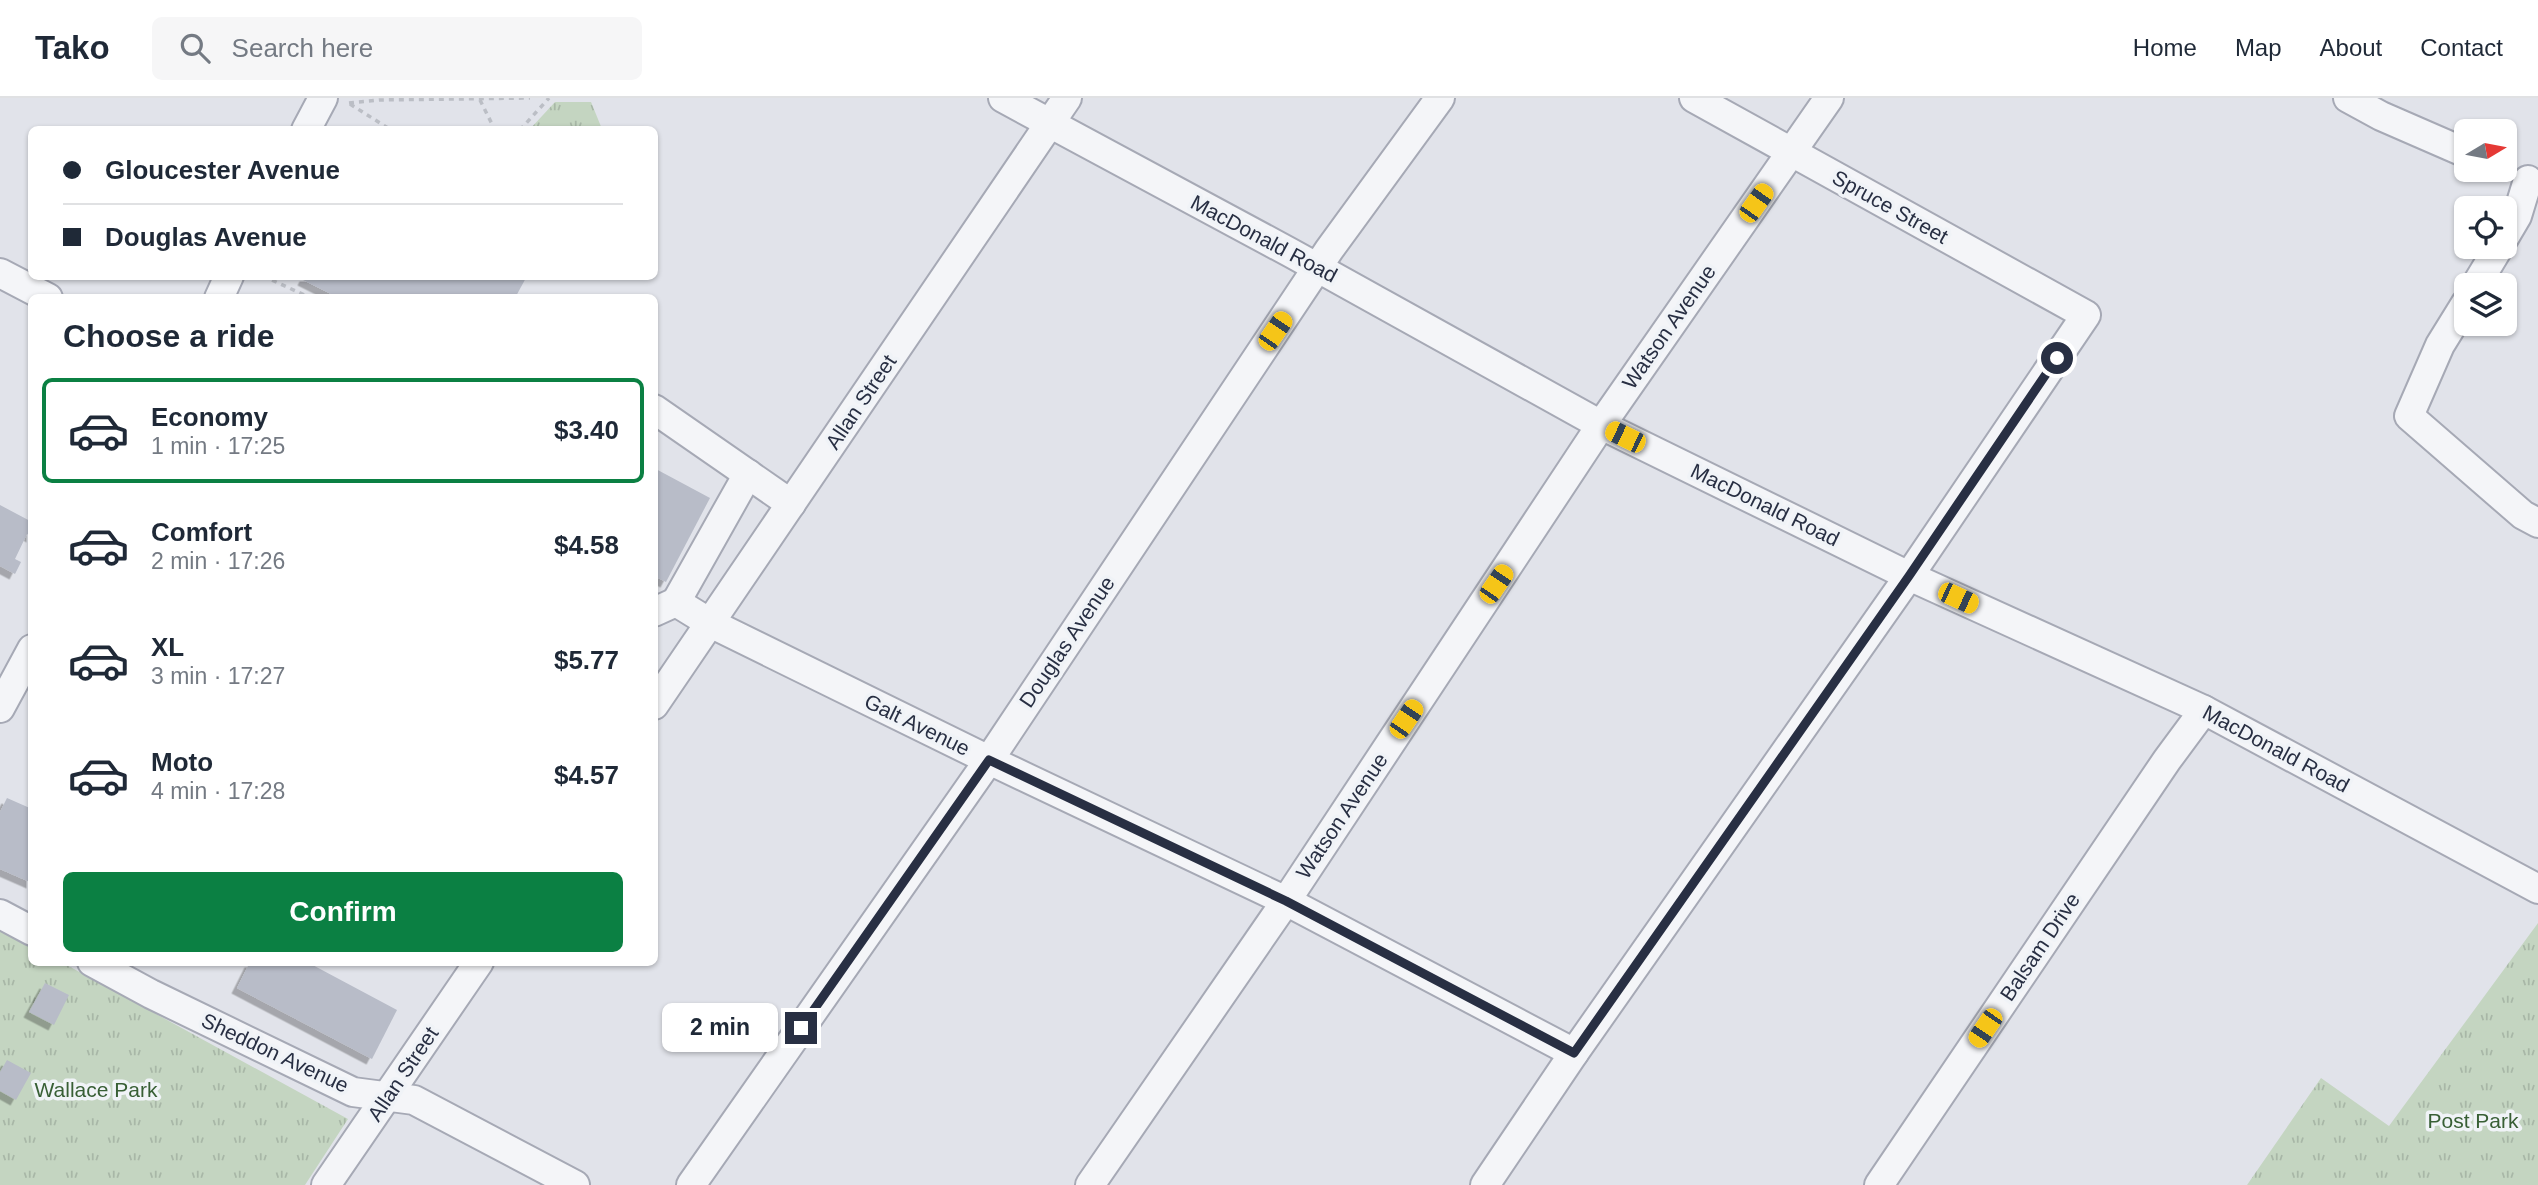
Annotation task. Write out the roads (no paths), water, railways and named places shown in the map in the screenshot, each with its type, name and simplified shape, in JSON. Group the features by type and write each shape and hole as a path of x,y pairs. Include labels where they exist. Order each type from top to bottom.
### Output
{"street":[{"path":"308,126 323,98"},
{"name":"MacDonald Road","path":"1003,98 1601,425 1909,576 2204,710 2538,890"},
{"name":"Allan Street","path":"658,699 1067,98"},
{"name":"Douglas Avenue","path":"691,1185 989,760 1317,268 1440,98"},
{"name":"Spruce Street","path":"1693,98 2086,315 1909,576"},
{"name":"Watson Avenue","path":"1090,1185 1286,901 1601,425 1829,98"},
{"path":"2348,98 2381,116 2454,148"},
{"path":"2517,216 2524,177"},
{"path":"0,273 40,294"},
{"path":"2454,322 2440,345 2409,415 2523,515 2538,523"},
{"path":"658,412 791,504"},
{"path":"665,607 748,474"},
{"path":"1485,1185 1574,1053 1909,576"},
{"name":"Galt Avenue","path":"665,607 710,623 989,760 1286,901 1574,1053"},
{"path":"0,708 28,656"},
{"name":"Balsam Drive","path":"1879,1185 2167,760 2204,710"},
{"path":"0,914 28,929"},
{"name":"Sheddon Avenue","path":"99,966 151,994 353,1092 414,1100 575,1185"},
{"name":"Allan Street","path":"326,1185 476,966"}],"park label":[{"name":"Wallace Park","path":"96,1090"},
{"name":"Post Park","path":"2473,1121"}]}
